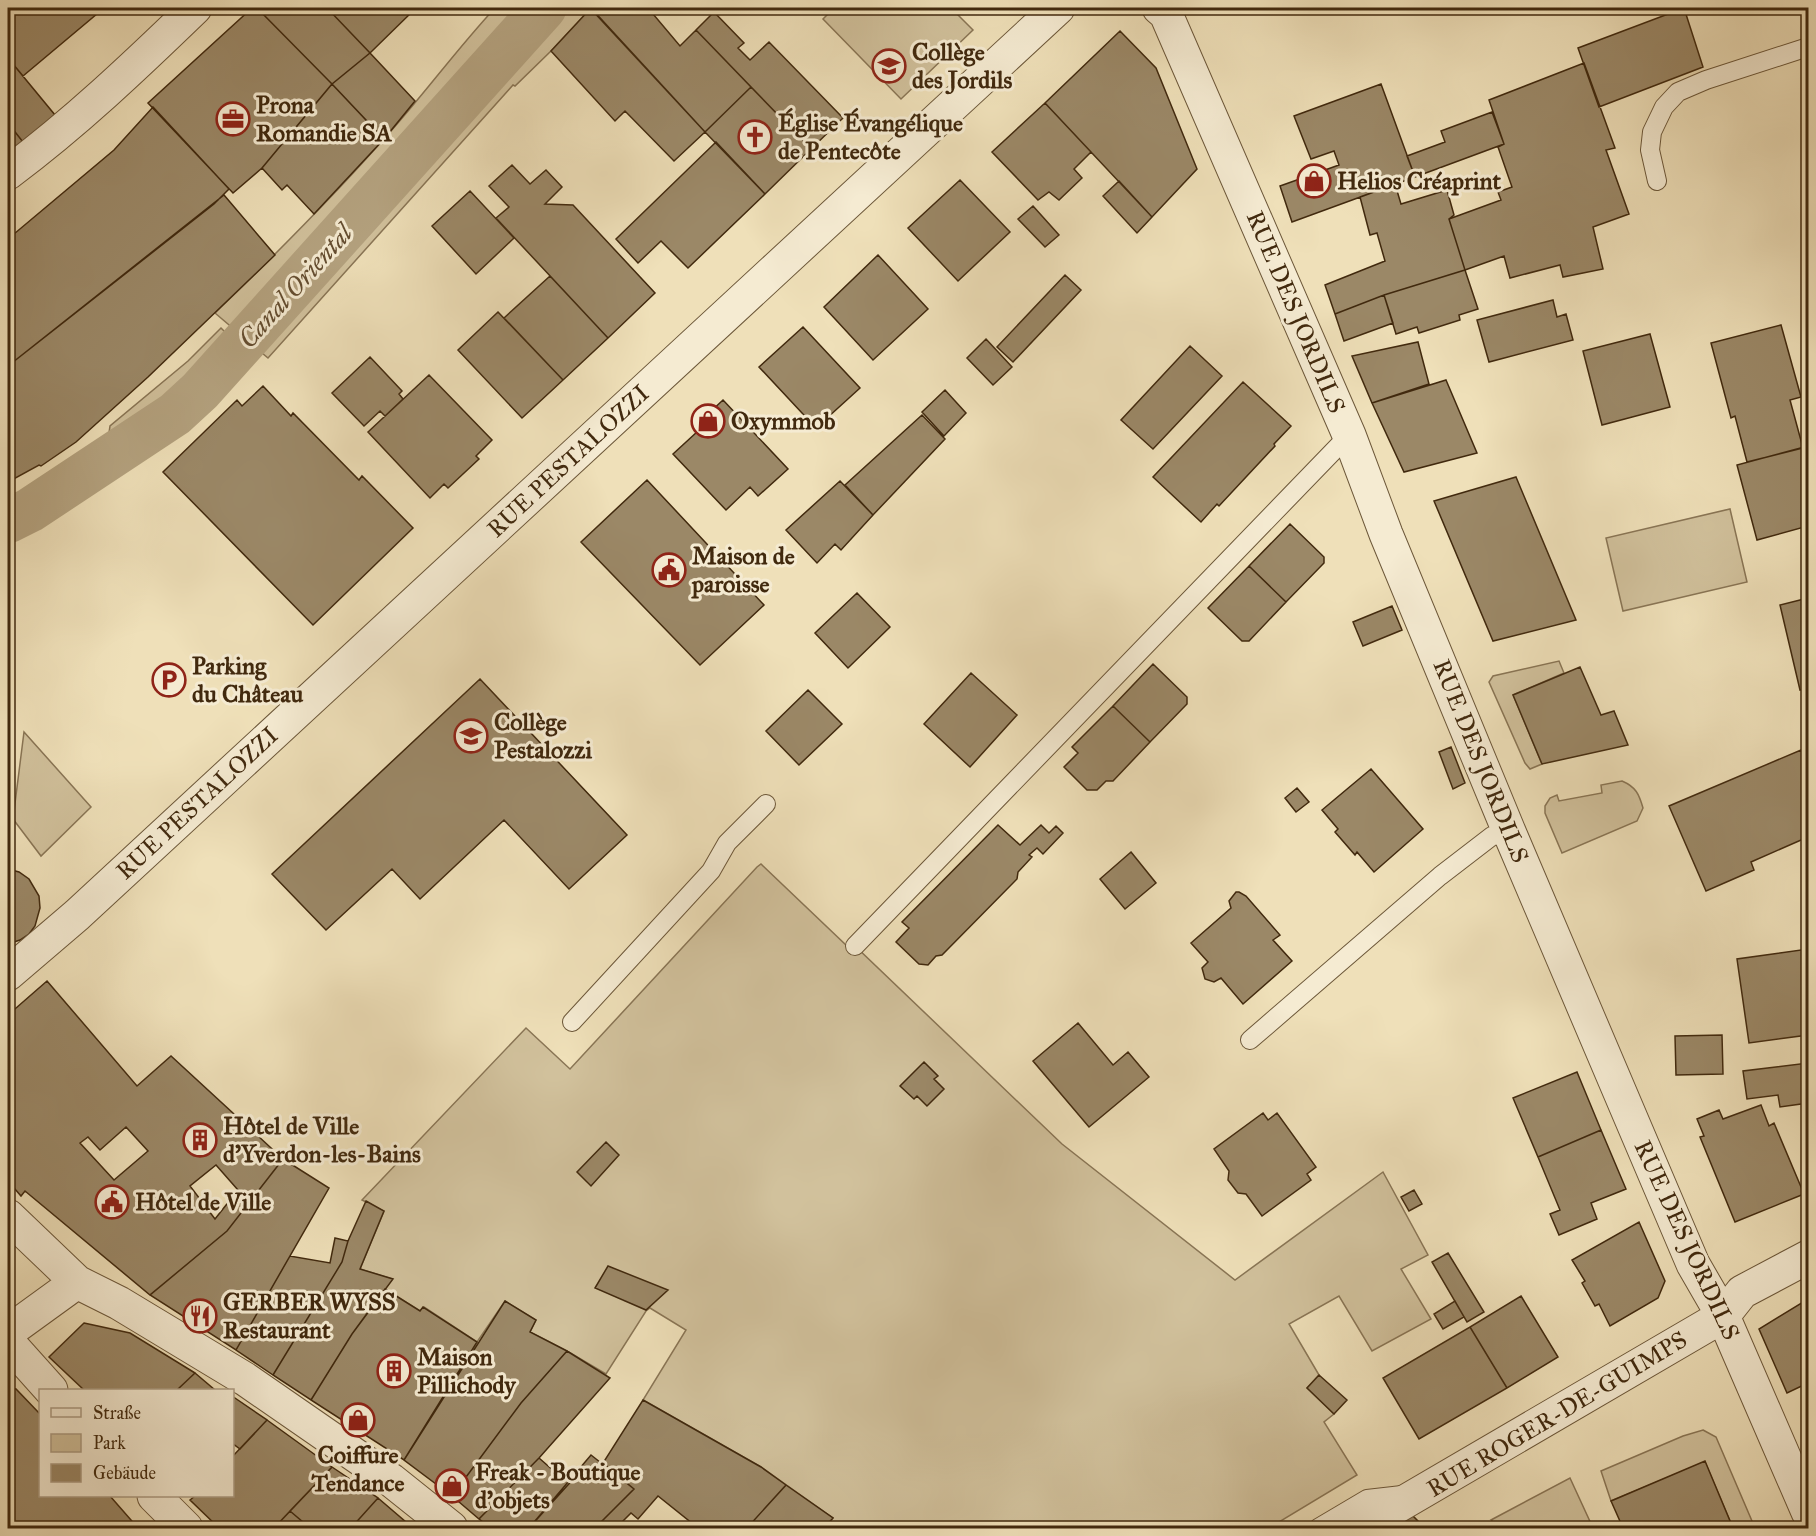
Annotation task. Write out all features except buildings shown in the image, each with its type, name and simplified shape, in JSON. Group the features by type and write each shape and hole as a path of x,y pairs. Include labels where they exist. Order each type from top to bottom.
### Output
{"street":[{"path":"8,173 58,135 195,8"},
{"name":"RUE PESTALOZZI","path":"8,974 77,915 1058,8"},
{"name":"RUE DES JORDILS","path":"1159,8 1166,14 1349,435 1386,534 1510,834 1693,1264 1723,1316 1809,1512"},
{"path":"8,1216 77,1282 120,1303 245,1379 391,1480 451,1528"},
{"name":"RUE ROGER-DE-GUIMPS","path":"1369,1523 1723,1316 1742,1292 1809,1257"},
{"path":"8,1332 77,1282"},
{"path":"8,1342 42,1381"},
{"path":"155,1497 186,1528"}],"lane":[{"path":"1657,181 1650,150 1652,132 1665,107 1677,92 1809,47"},
{"path":"855,945 1349,435"},
{"path":"572,1022 711,871 727,843 766,804"},
{"path":"1251,1040 1440,876 1492,836 1510,834"},
{"path":"1318,1528 1367,1499 1425,1492"}],"green space":[{"path":"495,8 522,8 235,330 215,313 301,228 363,162"},
{"path":"555,8 591,8 551,51 515,86 513,85 268,358 255,347 375,213"},
{"path":"834,8 951,8 973,30 901,99 823,19"},
{"path":"221,328 229,336 172,397 80,468 82,453 109,433 110,426 188,361"},
{"path":"1730,509 1747,582 1623,611 1606,538"},
{"path":"1559,661 1564,673 1513,695 1542,764 1530,769 1525,763 1489,682 1493,676"},
{"path":"24,732 91,807 41,856 13,819"},
{"path":"1622,781 1634,788 1640,799 1643,808 1637,821 1562,853 1545,813 1545,806 1550,798 1557,795 1559,801 1602,793 1601,785"},
{"path":"761,864 846,945 855,946 1062,1144 1235,1280 1383,1172 1428,1255 1401,1269 1431,1319 1372,1351 1339,1296 1289,1324 1319,1375 1307,1388 1334,1414 1324,1422 1357,1475 1269,1528 824,1528 833,1518 761,1467 643,1400 686,1330 650,1308 606,1374 530,1332 536,1320 505,1301 477,1342 424,1307 420,1311 385,1289 392,1279 360,1269 384,1211 362,1200 526,1028 570,1069"},
{"path":"1703,1430 1716,1437 1755,1528 1733,1528 1705,1462 1611,1501 1601,1471 1683,1436"},
{"path":"1570,1478 1593,1528 1501,1528 1491,1520"}],"waterway":[{"name":"Canal Oriental","path":"8,521 30,510 175,414 200,391 544,8"}],"place":[{"name":"Collège des Jordils","path":"889,66"},
{"name":"Prona Romandie SA","path":"233,119"},
{"name":"Église Évangélique de Pentecôte","path":"755,137"},
{"name":"Helios Créaprint","path":"1314,181"},
{"name":"Oxymmob","path":"708,421"},
{"name":"Maison de paroisse","path":"669,570"},
{"name":"Parking du Château","path":"169,680"},
{"name":"Collège Pestalozzi","path":"471,736"},
{"name":"Hôtel de Ville d'Yverdon-les-Bains","path":"200,1140"},
{"name":"Hôtel de Ville","path":"112,1202"},
{"name":"GERBER WYSS Restaurant","path":"200,1316"},
{"name":"Maison Pillichody","path":"394,1371"},
{"name":"Coiffure Tendance","path":"358,1420"},
{"name":"Freak - Boutique d'objets","path":"452,1486"}]}
